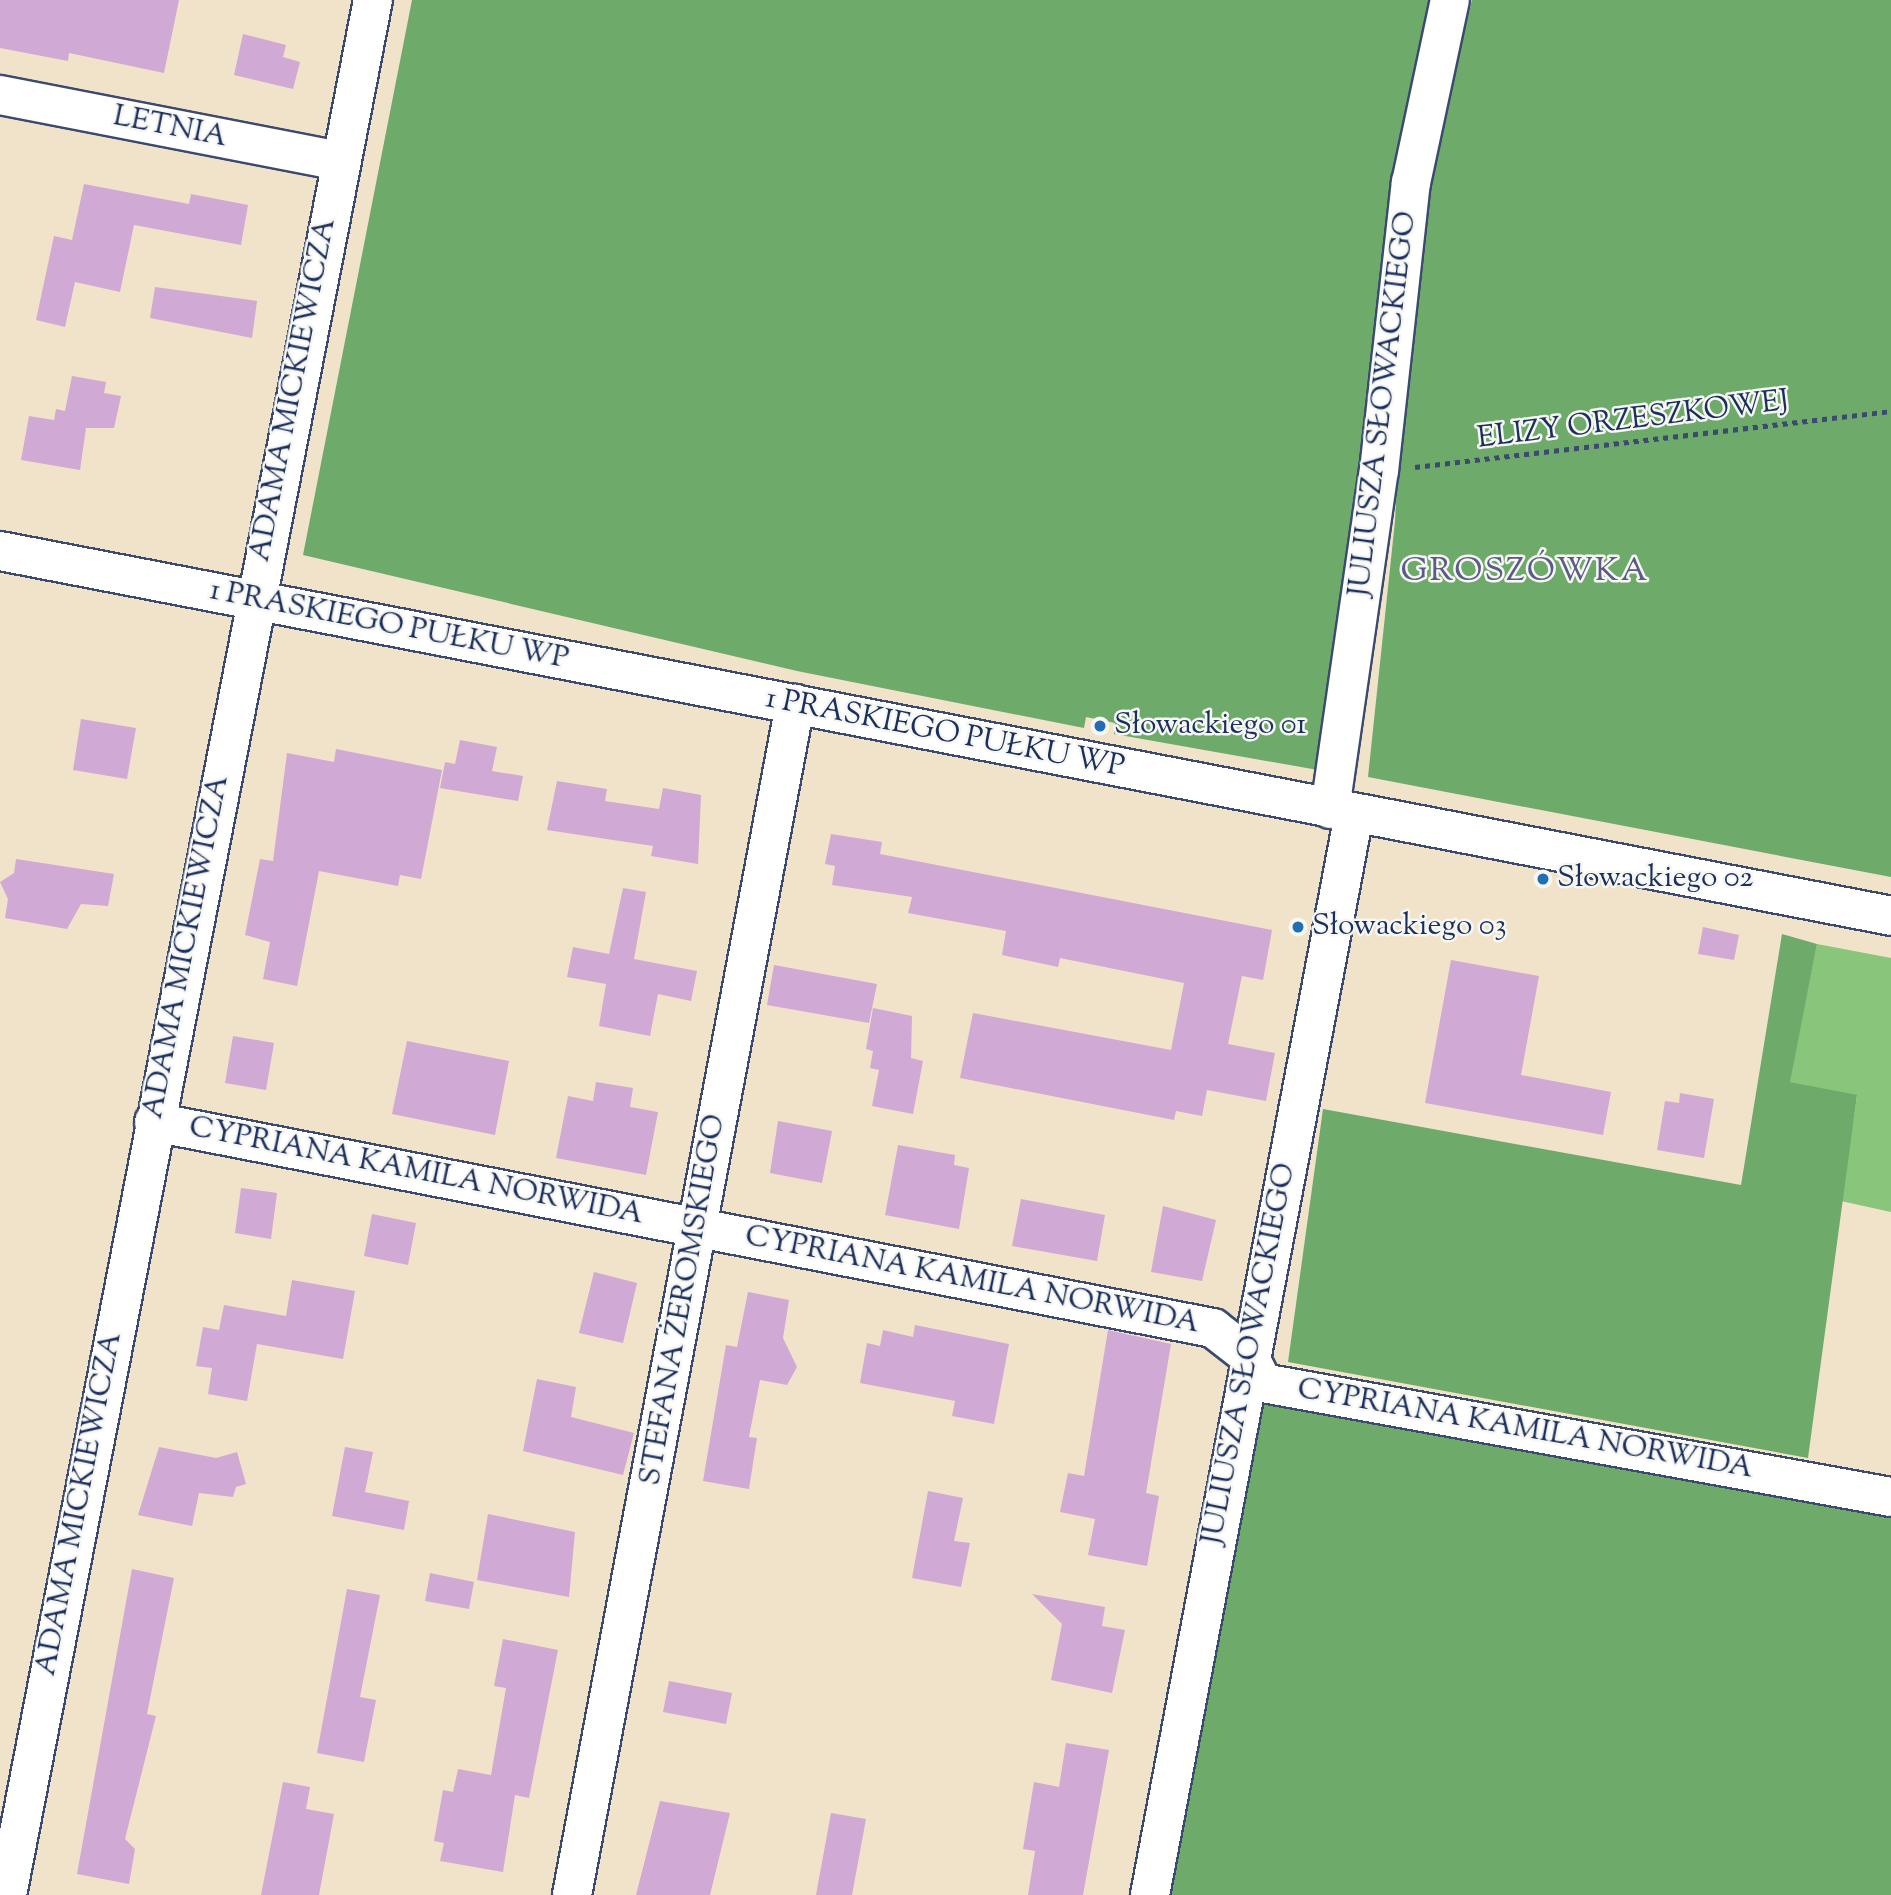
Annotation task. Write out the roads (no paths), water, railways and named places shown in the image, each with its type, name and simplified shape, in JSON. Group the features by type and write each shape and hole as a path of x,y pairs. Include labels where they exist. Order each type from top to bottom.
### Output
{"street":[{"name":"ADAMA MICKIEWICZA","path":"7,1895 253,600 373,0"},
{"name":"JULIUSZA SŁOWACKIEGO","path":"1150,1895 1250,1356 1342,812 1411,183 1450,0"},
{"name":"LETNIA","path":"0,94 340,161"},
{"name":"1 PRASKIEGO PUŁKU WP","path":"0,551 1891,916"},
{"name":"STEFANA ŻEROMSKIEGO","path":"572,1895 795,704"},
{"name":"CYPRIANA KAMILA NORWIDA","path":"154,1122 1213,1328 1250,1356 1263,1382 1891,1497"}],"place":[{"name":"Słowackiego 01","path":"1100,726"},
{"name":"Słowackiego 02","path":"1543,879"},
{"name":"Słowackiego 03","path":"1298,927"}],"district":[{"name":"GROSZÓWKA","path":"1525,573"}]}
